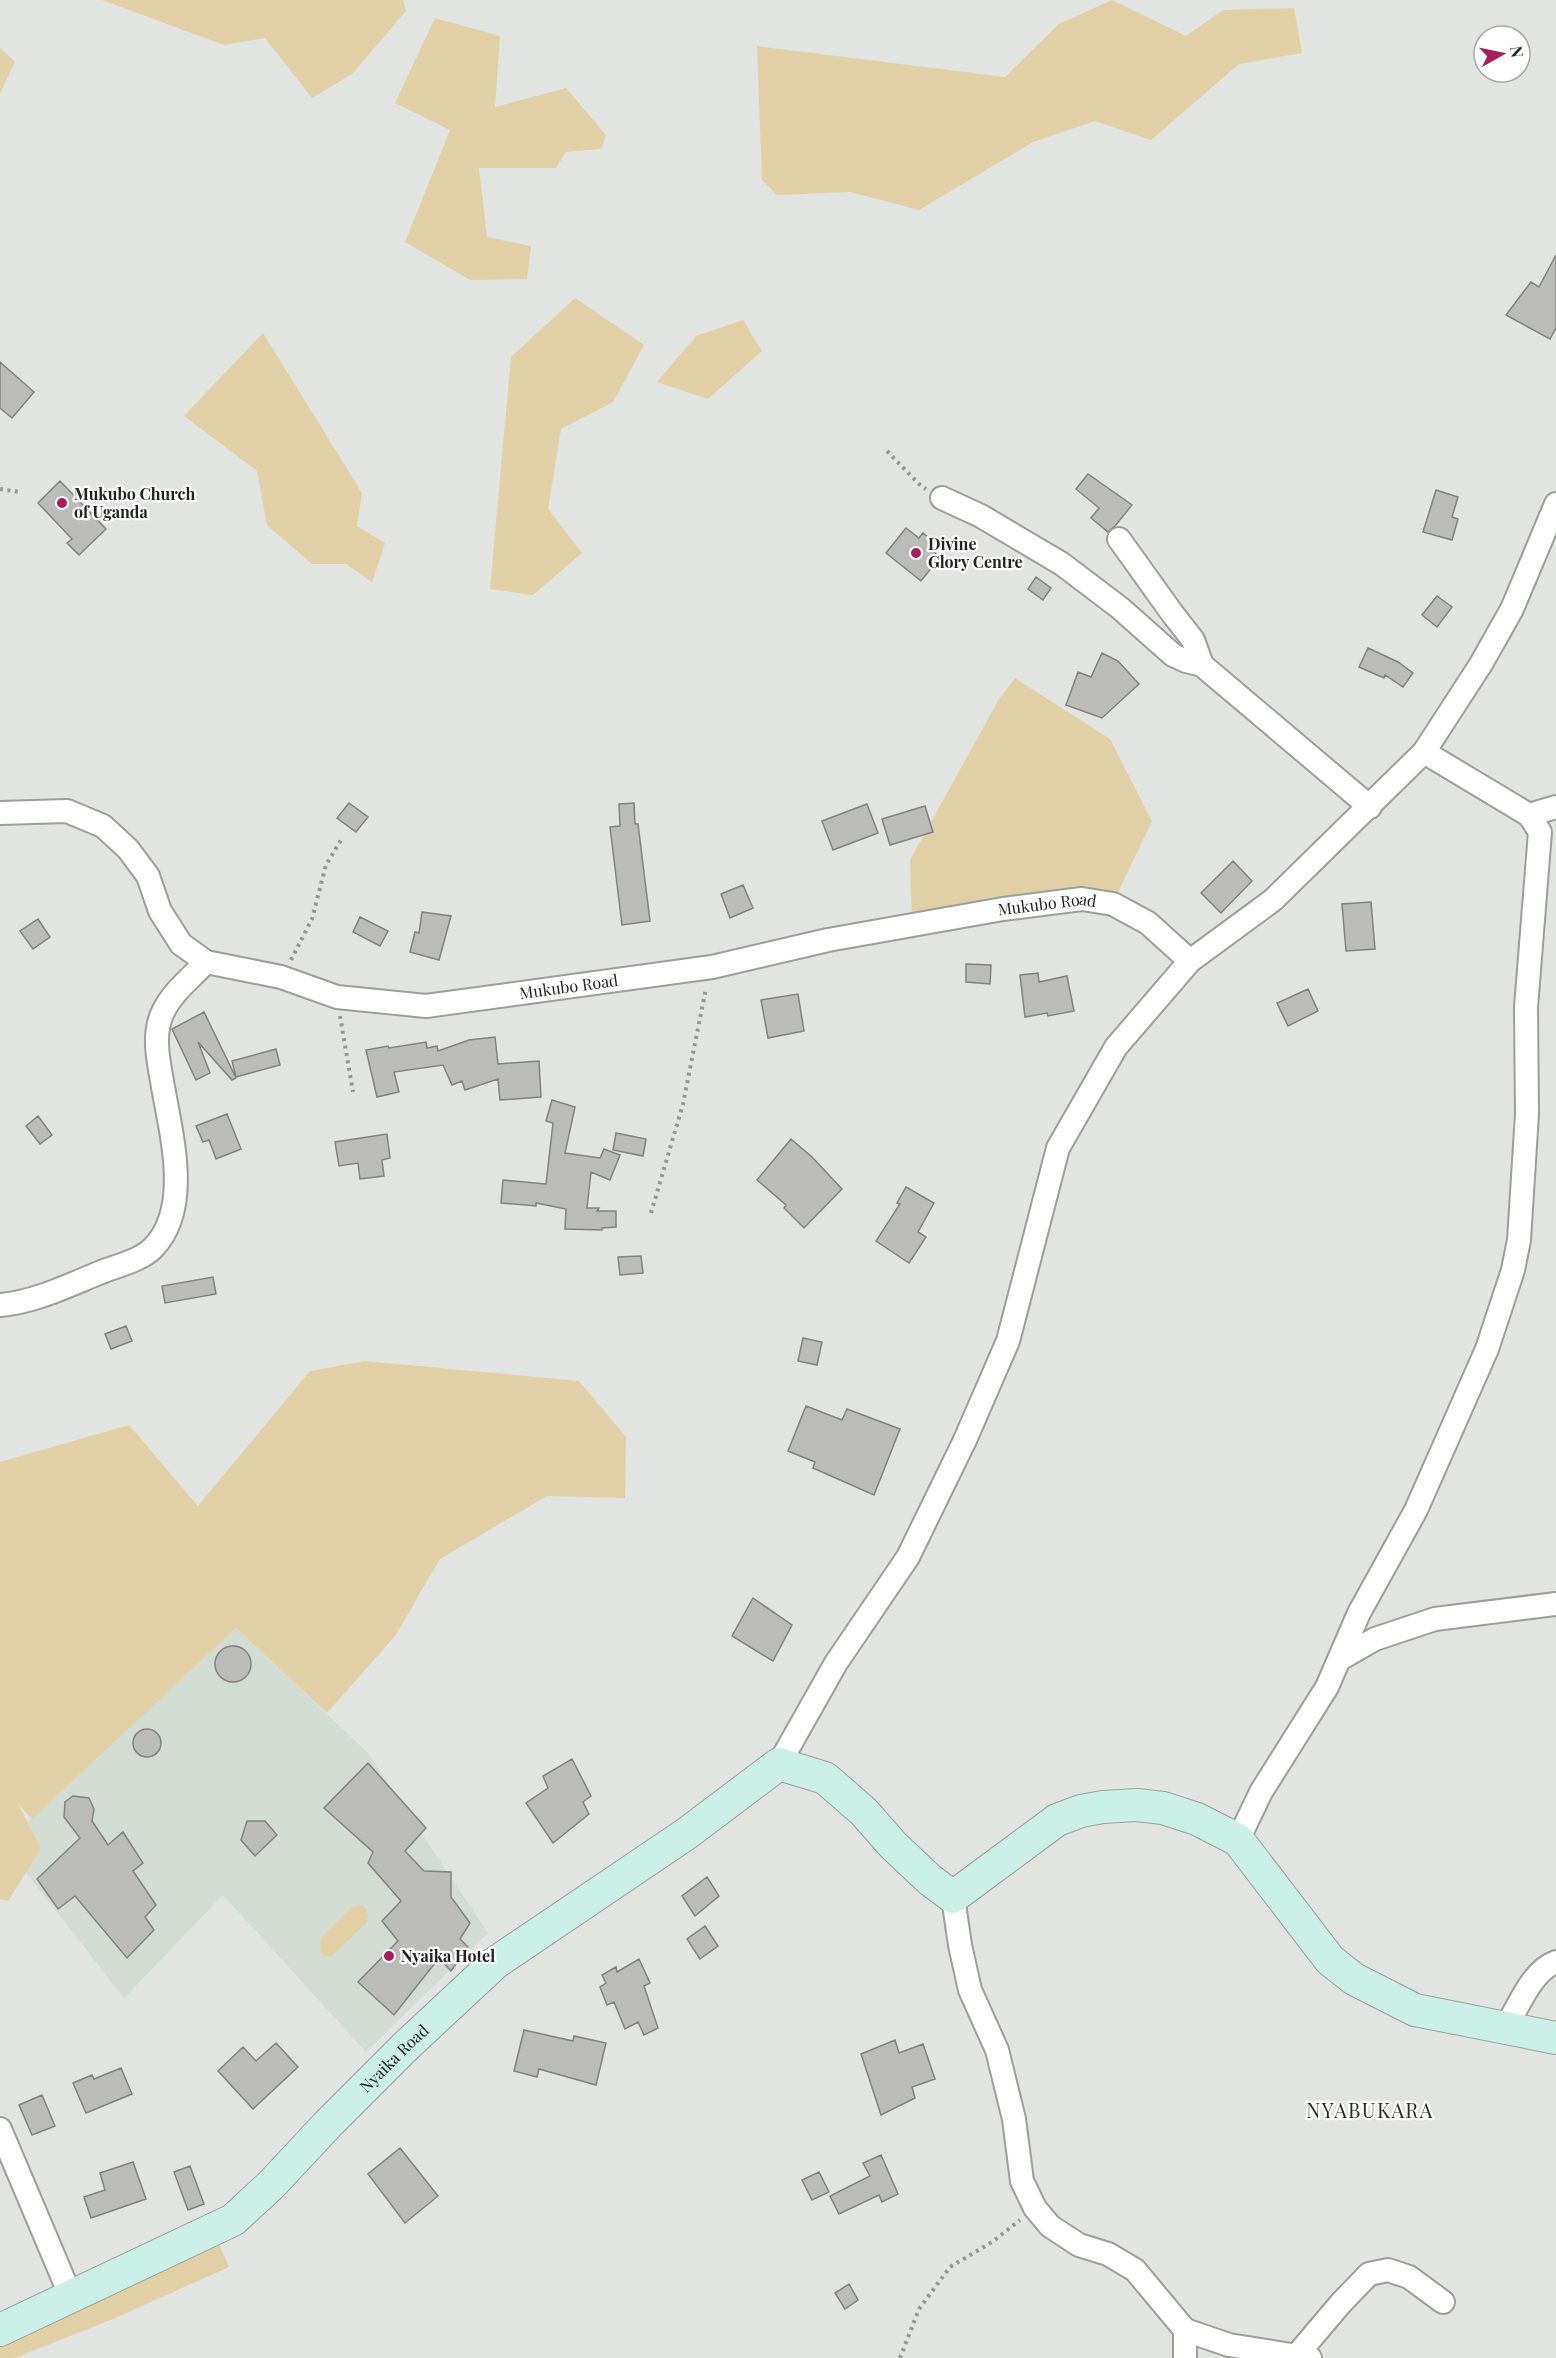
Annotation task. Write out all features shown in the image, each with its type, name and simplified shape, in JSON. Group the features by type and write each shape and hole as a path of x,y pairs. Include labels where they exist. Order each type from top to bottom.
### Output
{"street":[{"path":"942,498 981,516 1062,564 1120,608 1173,655 1202,665 1370,807"},
{"path":"1443,2302 1408,2277 1388,2270 1369,2274 1303,2356 1229,2345 1185,2330 1135,2270 1108,2254 1079,2245 1050,2226 1035,2208 1022,2181 1014,2119 997,2050 970,1990 953,1897 922,1873 864,1812 825,1778 779,1764 836,1663 908,1557 965,1440 1008,1341 1058,1148 1116,1047 1190,961 1273,900 1424,752 1481,664 1512,609 1556,504"},
{"path":"1119,539 1193,640 1202,665"},
{"path":"1238,1840 1261,1792 1304,1726 1340,1659 1359,1613 1416,1510 1487,1349 1513,1270 1519,1240 1527,1114 1526,1007 1540,832 1528,815 1424,752"},
{"path":"1528,815 1556,807"},
{"name":"Mukubo Road","path":"0,813 67,811 103,826 128,849 148,876 160,911 181,944 206,962 280,976 337,997 426,1006 712,967 828,940 1003,909 1082,899 1113,904 1148,923 1190,961"},
{"path":"0,1305 21,1303 122,1264 152,1249 163,1233 172,1217 176,1198 176,1176 157,1054 157,1034 161,1016 170,999 206,962"},
{"path":"1340,1659 1375,1640 1435,1619 1556,1604"},
{"name":"Nyaika Road","path":"0,2330 232,2220 272,2184 406,2046 495,1963 686,1834 779,1764"},
{"path":"953,1897 993,1870 1057,1820 1081,1811 1103,1807 1137,1805 1163,1808 1197,1819 1238,1840 1330,1960 1354,1979 1415,2010 1556,2038"},
{"path":"1505,2028 1536,1976 1550,1964 1556,1962"},
{"path":"0,2129 71,2297"},
{"path":"1185,2330 1185,2358"}],"path":[{"path":"887,451 919,484 942,498"},
{"path":"0,489 19,492"},
{"path":"280,976 312,919 326,866 341,840"},
{"path":"651,1212 682,1104 712,967"},
{"path":"337,997 353,1092"},
{"path":"900,2358 919,2309 950,2267 992,2242 1035,2208"}],"shaded area":[{"path":"102,0 403,0 406,11 352,74 312,98 265,38 224,45"},
{"path":"1112,0 1186,36 1223,10 1294,8 1302,53 1239,64 1151,140 1095,121 1033,142 919,210 850,192 777,195 762,180 757,46 1005,77 1059,24"},
{"path":"435,18 500,36 495,107 566,88 606,135 601,149 566,152 556,168 479,168 487,237 531,246 527,279 470,280 405,242 450,130 395,103"},
{"path":"0,48 15,62 0,93"},
{"path":"575,298 644,345 613,402 561,429 548,509 582,553 533,595 490,589 511,357"},
{"path":"743,320 762,351 708,399 657,382 696,336"},
{"path":"263,333 362,493 357,526 385,543 372,582 346,564 312,564 267,525 257,471 184,416"},
{"path":"1015,678 1110,739 1152,821 1118,892 1080,892 912,919 910,860 999,699"},
{"path":"365,1361 579,1381 626,1437 625,1498 547,1496 440,1559 395,1636 327,1713 236,1628 32,1819 18,1804 41,1848 8,1901 0,1899 0,1462 129,1425 198,1506 310,1371"},
{"path":"236,1628 367,1752 488,1933 366,2052 223,1895 124,1998 4,1844"},
{"path":"362,1905 368,1913 366,1923 331,1957 324,1956 320,1950 321,1938 353,1906"},
{"path":"219,2244 229,2267 113,2319 15,2358 0,2358 0,2343"}],"building":[{"path":"1556,255 1556,328 1550,339 1506,315 1531,282 1539,287"},
{"path":"0,362 34,392 12,418 0,408"},
{"path":"1088,474 1132,505 1108,532 1091,518 1099,508 1076,489"},
{"path":"60,481 106,529 79,555 67,543 72,539 38,503"},
{"path":"1436,490 1458,497 1452,517 1458,519 1452,540 1423,532"},
{"path":"906,528 919,538 923,533 935,543 930,549 940,557 921,581 886,553"},
{"path":"1036,577 1051,588 1043,600 1028,589"},
{"path":"1437,596 1452,607 1437,627 1422,615"},
{"path":"1368,648 1398,662 1413,673 1403,687 1385,675 1384,678 1359,667"},
{"path":"1102,653 1118,661 1139,684 1102,718 1066,705 1078,672 1091,677"},
{"path":"349,803 368,817 356,832 337,818"},
{"path":"634,803 635,824 638,824 650,921 622,925 610,827 620,826 619,804"},
{"path":"867,804 878,833 833,850 822,821"},
{"path":"925,806 933,832 890,845 882,819"},
{"path":"1233,861 1252,881 1221,913 1201,893"},
{"path":"743,885 753,908 730,918 721,894"},
{"path":"1371,902 1375,949 1346,951 1342,904"},
{"path":"422,912 451,916 439,960 410,952 415,932 419,933"},
{"path":"360,917 388,931 380,946 353,932"},
{"path":"38,919 50,937 33,949 20,931"},
{"path":"966,964 991,965 990,984 966,982"},
{"path":"1038,973 1039,982 1067,976 1074,1011 1048,1016 1047,1013 1025,1017 1020,975"},
{"path":"1308,989 1318,1011 1288,1026 1277,1003"},
{"path":"798,994 804,1031 768,1038 761,1000"},
{"path":"204,1012 236,1078 232,1080 198,1042 210,1073 196,1080 172,1029"},
{"path":"495,1037 498,1064 539,1061 541,1097 500,1100 498,1079 465,1090 462,1081 452,1085 443,1065 394,1072 399,1092 377,1097 366,1050 426,1042 427,1048 437,1046 438,1051 469,1040"},
{"path":"276,1049 280,1065 236,1077 232,1061"},
{"path":"552,1100 575,1107 565,1153 600,1158 604,1149 620,1155 610,1180 591,1172 587,1208 599,1208 597,1211 616,1211 616,1227 602,1228 602,1230 565,1229 566,1209 536,1203 536,1206 501,1203 503,1180 546,1184 553,1123 546,1121"},
{"path":"227,1114 241,1149 216,1159 209,1140 203,1142 196,1126"},
{"path":"38,1116 52,1135 40,1144 26,1126"},
{"path":"616,1133 646,1139 643,1156 613,1150"},
{"path":"387,1134 390,1158 382,1160 384,1176 360,1179 358,1163 339,1166 335,1142"},
{"path":"791,1139 812,1157 842,1189 804,1228 784,1208 786,1205 757,1180"},
{"path":"906,1187 934,1203 918,1232 926,1237 909,1263 876,1241 900,1204 897,1203"},
{"path":"641,1256 643,1273 620,1275 618,1257"},
{"path":"213,1277 216,1294 165,1303 162,1286"},
{"path":"126,1326 132,1341 111,1349 105,1334"},
{"path":"803,1338 822,1342 817,1365 798,1361"},
{"path":"806,1406 842,1420 847,1409 900,1429 874,1495 813,1468 815,1462 788,1451"},
{"path":"753,1598 792,1625 773,1661 732,1636"},
{"path":"233,1646 246,1651 251,1664 246,1677 233,1682 220,1677 215,1664 220,1651"},
{"path":"147,1729 157,1733 161,1743 157,1753 147,1757 137,1753 133,1743 137,1733"},
{"path":"572,1759 591,1796 583,1802 589,1814 553,1843 526,1803 548,1788 543,1776"},
{"path":"368,1763 426,1828 405,1851 424,1871 451,1872 451,1897 470,1923 460,1939 468,1947 451,1971 439,1958 394,2015 358,1982 398,1941 382,1921 401,1901 368,1863 373,1852 324,1808"},
{"path":"73,1796 89,1798 94,1809 92,1821 108,1845 123,1832 143,1863 133,1871 156,1905 145,1917 154,1930 127,1958 75,1896 58,1909 37,1879 80,1838 64,1817 65,1802"},
{"path":"247,1821 265,1821 277,1835 255,1856 241,1840"},
{"path":"707,1877 719,1896 695,1916 682,1896"},
{"path":"705,1926 718,1946 700,1959 687,1939"},
{"path":"639,1959 650,1983 644,1986 658,2028 644,2035 638,2022 625,2029 614,2002 607,2005 600,1987 606,1983 602,1975 616,1967 617,1972"},
{"path":"524,2030 573,2041 574,2036 606,2043 596,2085 539,2069 537,2077 514,2071"},
{"path":"895,2040 899,2053 923,2044 935,2079 912,2087 915,2098 881,2115 861,2054"},
{"path":"276,2043 298,2067 253,2109 218,2071 243,2047 256,2061"},
{"path":"121,2068 132,2094 86,2113 73,2083 92,2075 94,2079"},
{"path":"42,2095 55,2126 32,2135 19,2105"},
{"path":"400,2148 438,2196 405,2223 368,2174"},
{"path":"881,2155 898,2194 882,2202 879,2195 839,2214 830,2196 870,2176 863,2163"},
{"path":"133,2162 146,2199 91,2218 84,2197 105,2190 100,2173"},
{"path":"190,2166 204,2204 188,2210 174,2172"},
{"path":"819,2172 829,2192 812,2200 802,2180"},
{"path":"849,2284 858,2300 845,2309 835,2293"}],"place":[{"name":"Mukubo Church of Uganda","path":"62,503"},
{"name":"Divine Glory Centre","path":"916,553"},
{"name":"Nyaika Hotel","path":"389,1956"}],"district":[{"name":"NYABUKARA","path":"1370,2111"}]}
